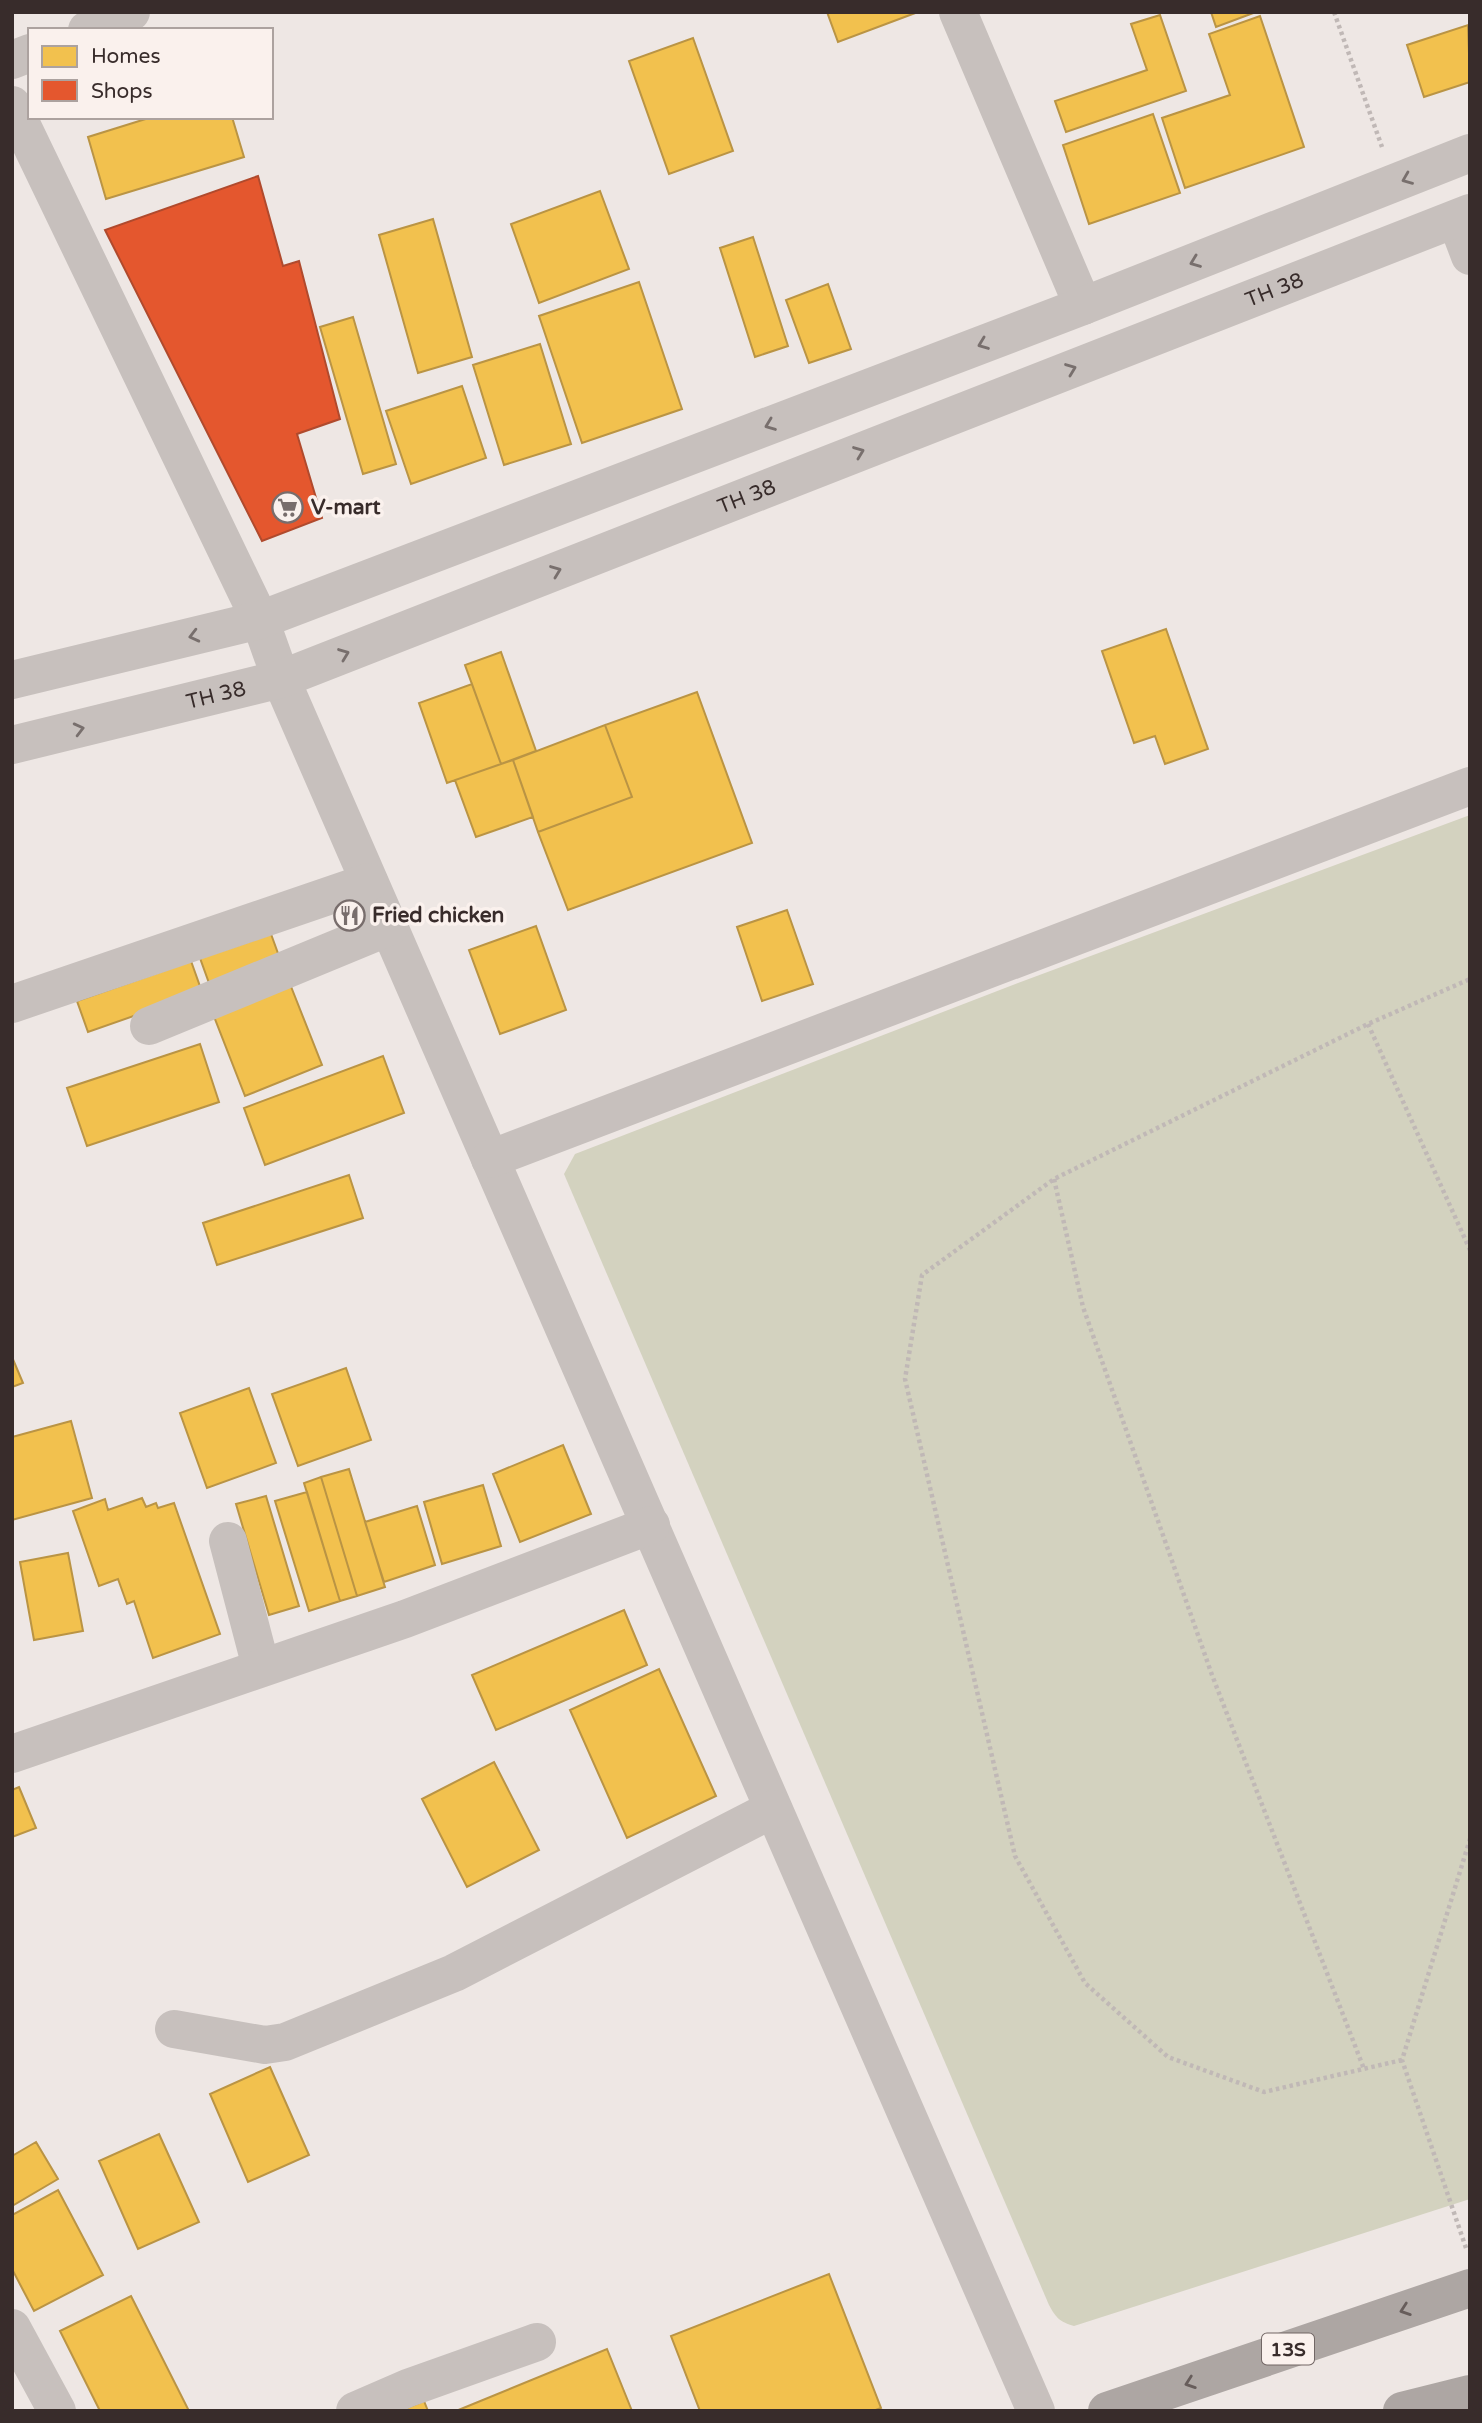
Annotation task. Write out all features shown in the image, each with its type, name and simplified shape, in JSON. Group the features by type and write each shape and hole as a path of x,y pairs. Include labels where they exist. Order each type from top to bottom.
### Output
{"highway":[{"name":"13S","path":"1107,2411 1470,2288"},
{"path":"1402,2411 1470,2394"}],"street":[{"path":"93,28 131,12"},
{"path":"958,12 1083,306"},
{"path":"12,105 260,620 281,679 1036,2411"},
{"path":"12,680 260,620 1083,306 1470,153"},
{"path":"1463,216 1470,256"},
{"name":"TH 38","path":"12,744 281,679 1463,216"},
{"path":"490,1159 1470,786"},
{"path":"12,1004 369,882"},
{"path":"149,1026 389,928"},
{"path":"12,1754 405,1619 651,1525"},
{"path":"228,1541 261,1667"},
{"path":"174,2029 265,2045 285,2042 454,1973 773,1809"},
{"path":"12,2328 57,2411"},
{"path":"355,2411 408,2388 537,2342"}],"path":[{"path":"1334,12 1372,124 1397,183"},
{"path":"1402,2060 1264,2092 1168,2057 1085,1983 1015,1856 905,1379 922,1275 1054,1179 1368,1024 1470,979"},
{"path":"1368,1024 1470,1250"},
{"path":"1054,1179 1087,1320 1212,1675 1364,2069"},
{"path":"1470,1839 1402,2060 1470,2260"}],"green space":[{"path":"1470,815 1470,2199 1074,2326 1059,2319 1049,2305 564,1174 575,1154 1018,983"}],"building: Homes":[{"path":"827,12 918,12 838,42"},
{"path":"1211,12 1256,12 1216,27"},
{"path":"1160,15 1186,91 1066,132 1055,101 1147,70 1131,24"},
{"path":"1260,16 1304,147 1185,188 1162,118 1230,95 1209,34"},
{"path":"1468,25 1470,82 1424,97 1407,45"},
{"path":"693,38 733,151 669,174 629,61"},
{"path":"1153,114 1180,193 1089,224 1063,145"},
{"path":"146,119 233,119 244,157 106,199 88,137"},
{"path":"600,191 629,269 539,303 511,224"},
{"path":"433,219 472,357 418,373 379,235"},
{"path":"753,237 788,346 755,357 720,248"},
{"path":"639,282 682,409 582,443 539,316"},
{"path":"828,284 851,349 809,363 786,300"},
{"path":"353,317 396,464 363,474 320,327"},
{"path":"540,344 571,444 504,465 473,365"},
{"path":"462,386 486,458 411,484 386,411"},
{"path":"1166,629 1208,749 1165,764 1155,736 1134,743 1102,651"},
{"path":"501,652 536,751 501,764 465,665"},
{"path":"472,684 501,764 447,783 419,703"},
{"path":"697,692 752,843 568,910 538,832 632,797 605,725"},
{"path":"605,725 632,797 538,832 513,760"},
{"path":"513,760 533,817 476,837 455,780"},
{"path":"787,910 813,984 762,1001 737,927"},
{"path":"536,926 566,1010 500,1034 469,950"},
{"path":"271,934 280,959 209,983 200,958"},
{"path":"191,961 202,992 88,1032 77,1001"},
{"path":"290,984 322,1065 245,1096 213,1014"},
{"path":"200,1044 219,1102 87,1146 67,1088"},
{"path":"383,1056 404,1113 265,1165 244,1108"},
{"path":"349,1175 363,1218 217,1265 203,1223"},
{"path":"12,1357 23,1383 12,1387"},
{"path":"346,1368 371,1440 298,1466 272,1394"},
{"path":"249,1388 276,1463 207,1488 180,1413"},
{"path":"71,1421 92,1498 12,1520 12,1437"},
{"path":"563,1445 591,1514 520,1542 493,1474"},
{"path":"349,1469 385,1587 357,1596 321,1477"},
{"path":"321,1477 357,1596 340,1601 304,1483"},
{"path":"483,1485 501,1546 442,1564 424,1502"},
{"path":"307,1492 340,1601 309,1611 275,1501"},
{"path":"266,1496 299,1606 269,1615 236,1504"},
{"path":"142,1498 146,1507 156,1503 158,1508 174,1503 220,1634 153,1658 134,1601 127,1604 118,1579 99,1586 73,1511 105,1499 108,1510"},
{"path":"417,1506 435,1565 384,1582 365,1522"},
{"path":"68,1553 83,1631 34,1640 20,1562"},
{"path":"624,1610 647,1665 496,1730 472,1675"},
{"path":"659,1669 716,1796 627,1838 570,1710"},
{"path":"494,1762 539,1850 467,1887 422,1799"},
{"path":"19,1787 36,1828 12,1837 12,1790"},
{"path":"270,2067 309,2155 248,2182 210,2094"},
{"path":"159,2134 199,2222 138,2249 99,2161"},
{"path":"36,2142 58,2179 12,2206 12,2156"},
{"path":"58,2190 103,2275 34,2311 12,2269 12,2215"},
{"path":"829,2274 881,2408 873,2411 700,2411 671,2336"},
{"path":"131,2296 189,2411 100,2411 60,2331"},
{"path":"607,2349 632,2411 456,2411"},
{"path":"424,2401 428,2411 399,2411"}],"building: Shops":[{"path":"258,176 283,266 299,261 340,419 297,434 322,518 262,541 105,230"}],"place":[{"name":"V-mart","path":"288,507"},
{"name":"Fried chicken","path":"349,915"}]}
